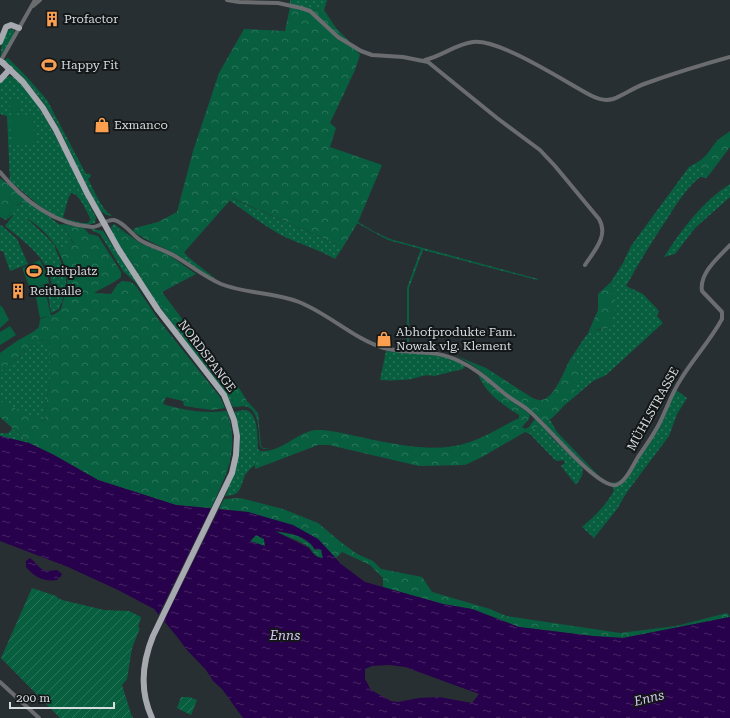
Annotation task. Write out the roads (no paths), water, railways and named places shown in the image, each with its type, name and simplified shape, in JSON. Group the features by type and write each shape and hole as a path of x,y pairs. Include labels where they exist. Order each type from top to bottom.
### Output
{"main road":[{"path":"0,42 6,27 11,25 19,28"},
{"name":"NORDSPANGE","path":"1,62 10,69 30,90 47,115 103,223 149,296 218,386 229,404 234,420 237,446 234,464 223,493 153,636 146,656 143,676 144,696 152,718"},
{"path":"0,80 10,69"}],"street":[{"path":"1,62 35,0"},
{"path":"31,8 40,0"},
{"path":"227,0 239,2 278,3 301,8 310,12 338,37 361,51 372,55 424,60 436,57 463,44 476,42 487,43 508,51 592,96 605,100 613,99 644,84 694,67 730,57"},
{"path":"424,60 436,67 488,111 540,150 599,219 603,226 602,238 585,265"},
{"path":"0,172 15,188 47,214 63,222 89,227 96,227 103,223"},
{"name":"MÜHLSTRASSE","path":"103,223 112,220 119,222 141,240 171,254 199,273 222,284 247,292 280,296 306,305 378,346 392,350 436,353 460,361 478,372 506,396 533,414 558,441 589,470 609,484 617,484 625,478 658,427 680,380 718,325 723,314 702,291 701,286 703,279 713,263 730,244"},
{"path":"0,682 39,718"}],"water":[{"name":"Enns","path":"0,436 29,443 54,455 98,480 176,505 248,512 293,525 318,539 341,564 365,582 443,604 472,609 519,627 623,638 730,617 730,718 243,718 222,689 213,681 206,670 187,650 154,609 118,590 68,567 0,541","holes":["275,531 292,534 303,538 308,541 315,550 321,550 323,558 315,555 309,548","256,535 264,539 265,546 250,541","389,665 405,667 479,694 472,703 439,697 419,698 398,702 391,701 371,690 365,679 365,669 372,666"]},
{"path":"30,558 42,569 47,571 57,570 62,574 61,576 57,580 48,580 32,574 26,567 26,561"}],"place":[{"name":"Profactor","path":"52,19"},
{"name":"Happy Fit","path":"49,65"},
{"name":"Exmanco","path":"102,125"},
{"name":"Reitplatz","path":"34,271"},
{"name":"Reithalle","path":"18,291"},
{"name":"Abhofprodukte Fam. Nowak vlg. Klement","path":"384,339"}]}
